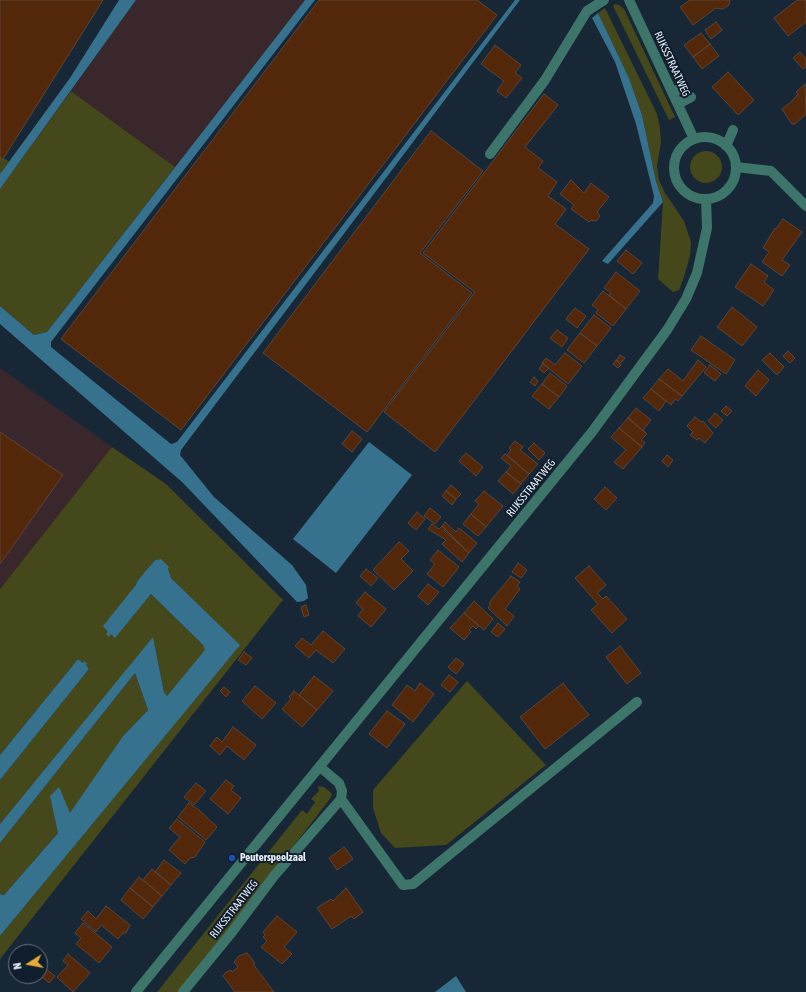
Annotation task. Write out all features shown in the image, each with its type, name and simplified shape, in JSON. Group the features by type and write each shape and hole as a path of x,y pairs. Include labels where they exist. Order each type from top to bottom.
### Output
{"street":[{"path":"490,154 545,80 587,11 604,0"},
{"name":"RIJKSSTRAATWEG","path":"628,0 673,92 694,140"},
{"path":"673,92 683,87"},
{"path":"678,104 690,97"},
{"path":"726,146 733,130"},
{"path":"711,138 726,146 733,156 736,167 734,179 728,189 718,196 706,199 689,194 680,186 675,174 677,156 684,146 694,140 711,138"},
{"path":"736,167 771,171 806,206"},
{"name":"RIJKSSTRAATWEG","path":"136,992 592,432 667,330 686,299 697,273 706,228 706,199"},
{"path":"320,767 339,783 342,791 341,799 403,885 413,884 637,702"},
{"name":"RIJKSSTRAATWEG","path":"183,992 232,932 274,876 341,799"}],"shaded area":[{"path":"136,0 305,0 175,167 71,91"},
{"path":"0,368 112,447 0,589"}],"green space":[{"path":"615,4 624,9 675,117 669,120 613,6"},
{"path":"605,8 657,114 661,142 657,166 659,180 665,193 684,221 691,242 690,256 684,277 679,290 673,292 658,279 663,202 656,181 642,115 629,78 598,13"},
{"path":"71,91 175,167 47,332 34,335 0,306 0,189"},
{"path":"703,151 709,151 719,158 722,167 721,173 715,180 709,183 703,183 693,176 690,170 690,164 697,154"},
{"path":"0,157 9,161 0,174"},
{"path":"112,447 166,484 283,600 12,944 8,944 8,949 0,959 0,936 239,645 171,578 168,569 159,561 155,560 138,580 109,632 115,637 151,594 203,645 206,650 167,696 164,692 153,638 0,824 0,780 89,669 85,665 87,663 84,661 83,663 78,659 0,755 0,589"},
{"path":"135,673 148,710 123,736 58,833 4,895 0,894 0,843"},
{"path":"467,681 546,765 446,845 395,848 381,833 373,808 373,790"},
{"path":"318,786 324,787 332,794 330,799 180,992 157,992 302,810 307,814 315,802 311,799 319,791"}],"water":[{"path":"119,0 136,0 0,189 0,174 70,78"},
{"path":"305,0 315,0 51,342 51,347 171,444 177,442 515,0 520,0 181,450 180,455 214,497 292,565 306,585 308,598 304,601 297,602 182,482 0,324 0,306 34,335 47,332"},
{"path":"598,13 629,78 642,115 656,181 663,202 608,264 602,261 653,203 654,196 636,124 615,62 592,18"},
{"path":"369,442 412,475 336,573 293,539"},
{"path":"161,559 169,567 168,569 171,578 240,645 0,936 0,894 4,895 58,833 50,796 59,787 70,813 123,736 148,710 135,673 0,843 0,824 153,637 164,692 167,696 205,650 203,645 151,594 115,638 111,634 109,637 106,634 108,632 103,626 155,560"},
{"path":"78,659 83,663 84,661 87,663 86,665 89,669 0,780 0,755"},
{"path":"456,976 466,992 435,992"}],"building":[{"path":"0,0 103,0 3,159 0,157"},
{"path":"319,0 477,0 497,15 181,430 61,339"},
{"path":"690,0 730,0 729,5 723,9 716,8 693,25 680,7"},
{"path":"797,0 806,0 806,22 788,36 774,18"},
{"path":"716,22 722,30 711,39 705,30"},
{"path":"701,33 710,44 693,57 684,45"},
{"path":"710,44 719,56 702,69 693,57"},
{"path":"495,45 521,65 515,73 522,78 506,98 497,91 504,81 481,64"},
{"path":"800,52 806,59 806,67 803,69 793,58"},
{"path":"728,72 754,100 738,115 712,87"},
{"path":"805,84 806,114 795,124 792,124 782,109 793,100 798,94 796,92"},
{"path":"544,94 558,105 525,147 543,161 538,168 557,182 548,196 566,209 555,224 589,249 435,452 384,412 475,292 423,253"},
{"path":"431,131 483,171 420,253 472,293 367,432 263,353"},
{"path":"571,180 584,193 591,183 609,197 597,212 600,216 596,221 591,220 589,222 571,209 574,205 560,194"},
{"path":"783,219 802,232 782,260 790,265 782,276 762,262 769,252 763,248 775,228 776,229"},
{"path":"626,250 642,263 633,274 617,261"},
{"path":"751,264 768,276 764,282 774,290 763,306 735,287"},
{"path":"616,272 640,291 626,309 609,295 611,293 604,288"},
{"path":"603,291 626,309 613,326 596,313 598,309 592,305"},
{"path":"732,307 757,327 742,346 717,327"},
{"path":"575,308 586,316 577,328 566,319"},
{"path":"594,315 611,328 597,346 580,333"},
{"path":"557,330 568,338 562,347 550,338"},
{"path":"580,333 597,346 584,363 567,350"},
{"path":"701,336 735,360 726,374 691,350"},
{"path":"788,351 795,358 790,363 783,356"},
{"path":"565,353 582,366 568,384 542,363 546,358 555,365"},
{"path":"770,353 784,367 777,375 762,360"},
{"path":"620,355 625,358 621,363 617,360"},
{"path":"616,360 621,365 618,368 613,364"},
{"path":"698,360 706,367 682,396 659,379 668,369 683,381"},
{"path":"543,363 549,368 544,373 539,369"},
{"path":"710,365 721,374 715,381 704,373"},
{"path":"758,370 769,380 756,396 745,386"},
{"path":"550,373 567,386 559,397 542,384"},
{"path":"534,377 538,381 535,386 530,382"},
{"path":"659,379 682,396 678,401 675,399 671,405 651,389"},
{"path":"542,384 559,397 549,409 532,396"},
{"path":"651,389 666,401 659,411 643,398"},
{"path":"726,406 732,411 727,416 721,411"},
{"path":"636,408 651,420 643,430 646,433 628,418"},
{"path":"715,413 723,420 716,428 708,421"},
{"path":"695,417 701,422 703,421 713,433 705,443 699,438 697,440 690,435 693,432 687,426"},
{"path":"628,418 647,434 641,440 645,443 642,447 619,428"},
{"path":"619,428 642,447 623,469 614,462 626,450 611,437"},
{"path":"352,431 362,439 352,452 342,444"},
{"path":"0,432 63,475 0,564"},
{"path":"515,441 523,447 520,450 538,464 529,474 507,455 511,450 509,448"},
{"path":"534,443 545,453 539,460 528,449"},
{"path":"466,453 483,467 476,476 459,461"},
{"path":"505,454 529,474 521,484 506,472 511,466 501,458"},
{"path":"667,455 673,460 668,467 662,461"},
{"path":"506,472 521,484 513,494 498,481"},
{"path":"451,485 461,494 456,499 446,491"},
{"path":"605,487 617,498 606,510 594,499"},
{"path":"446,491 456,499 452,505 442,496"},
{"path":"484,491 503,506 486,527 471,514 479,504 475,501"},
{"path":"430,508 441,517 435,524 424,516"},
{"path":"417,512 425,519 416,530 408,523"},
{"path":"471,514 486,527 478,536 463,524"},
{"path":"445,522 456,532 459,528 477,543 469,553 444,530 445,528 442,526"},
{"path":"432,524 439,529 442,526 469,553 462,562 442,544 446,540 428,529"},
{"path":"399,542 409,551 401,559 413,571 394,590 373,570"},
{"path":"438,550 459,567 443,587 427,574 435,564 430,560"},
{"path":"518,563 527,570 521,578 512,572"},
{"path":"589,566 606,585 597,593 603,599 606,596 627,619 612,633 591,610 598,604 575,578"},
{"path":"366,569 378,578 371,586 360,576"},
{"path":"511,576 520,582 517,586 520,589 505,609 514,616 507,626 488,608 491,604 489,603"},
{"path":"428,584 439,592 428,605 418,596"},
{"path":"365,592 386,609 371,627 358,616 363,609 356,603"},
{"path":"474,601 493,619 484,630 464,613"},
{"path":"306,605 309,615 304,617 301,607"},
{"path":"464,613 479,626 476,629 473,626 469,630 471,632 464,640 450,628"},
{"path":"498,623 505,629 498,637 491,632"},
{"path":"323,631 345,649 333,663 316,650 309,658 295,646 302,638 311,645"},
{"path":"620,646 641,673 627,684 606,657"},
{"path":"244,652 252,658 246,665 238,660"},
{"path":"456,658 464,664 456,674 448,667"},
{"path":"449,675 458,682 450,692 441,685"},
{"path":"314,676 333,691 317,710 299,695"},
{"path":"420,683 434,694 413,722 392,705 407,685 415,691"},
{"path":"563,683 589,715 545,749 520,717"},
{"path":"255,686 276,703 262,719 242,701"},
{"path":"224,687 230,692 226,697 220,691"},
{"path":"294,691 317,710 302,727 282,709 291,699 289,697"},
{"path":"387,711 405,724 387,748 369,734"},
{"path":"233,727 256,745 244,760 227,746 220,755 210,746 217,737 222,742"},
{"path":"226,780 234,786 231,790 241,798 228,814 210,799"},
{"path":"196,783 206,791 194,805 184,797"},
{"path":"189,803 217,827 206,840 178,817"},
{"path":"177,819 205,842 195,857 190,858 185,864 169,850 180,837 169,828"},
{"path":"344,847 353,859 337,870 329,858"},
{"path":"164,860 181,873 171,885 155,872"},
{"path":"152,869 171,885 162,896 143,880"},
{"path":"139,877 162,896 153,907 130,888"},
{"path":"130,888 153,907 143,919 121,900"},
{"path":"346,888 363,912 354,919 351,916 332,929 317,908 331,899 333,901"},
{"path":"106,906 130,925 126,933 123,933 118,939 101,925 96,932 81,919 88,911 96,919"},
{"path":"277,916 297,932 284,947 292,954 282,964 261,947 267,941 263,937 265,935 263,932"},
{"path":"83,923 112,947 99,963 76,944 81,938 75,933"},
{"path":"247,953 255,963 253,964 274,992 235,992 223,976 226,972 231,970 232,972 238,967 234,962 239,956"},
{"path":"68,954 90,973 73,992 57,977 68,965 63,961"},
{"path":"48,970 55,976 49,983 48,982"}],"place":[{"name":"Peuterspeelzaal","path":"232,858"}]}
